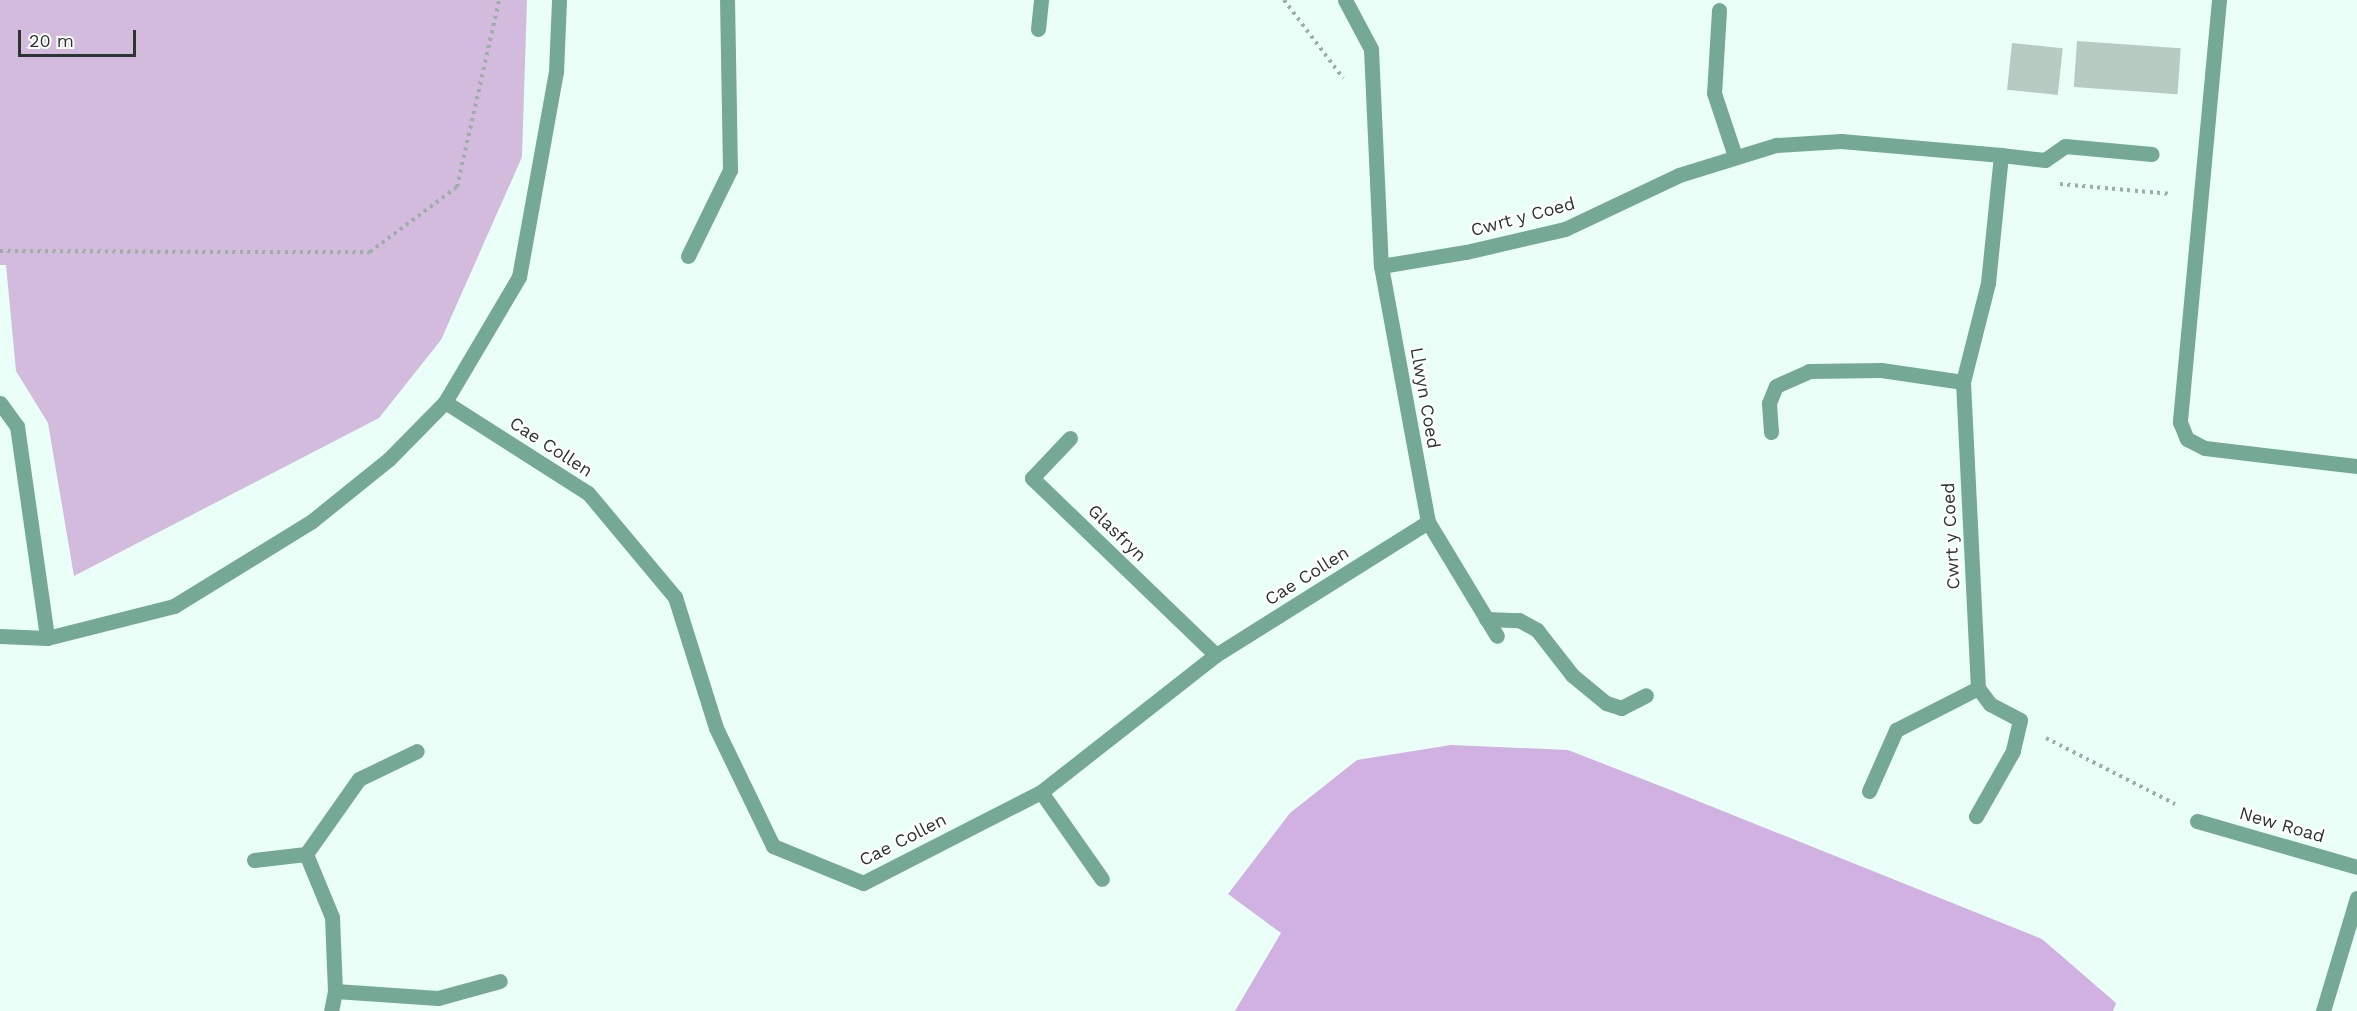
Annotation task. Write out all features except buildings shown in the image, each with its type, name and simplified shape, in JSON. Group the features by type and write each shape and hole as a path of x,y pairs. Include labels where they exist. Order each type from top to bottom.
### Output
{"street":[{"path":"0,636 46,638 174,606 312,521 389,459 445,402 519,277 556,72 559,0"},
{"path":"688,256 730,170 727,0"},
{"path":"1038,29 1041,0"},
{"name":"Llwyn Coed","path":"1345,0 1371,49 1378,149 1381,266 1428,522 1497,636"},
{"path":"2219,0 2180,422 2187,438 2205,448 2357,466"},
{"path":"1719,10 1714,93 1735,156"},
{"name":"Cwrt y Coed","path":"1381,266 1466,252 1564,229 1679,175 1776,145 1841,141 2001,154 2045,160 2065,146 2152,154"},
{"name":"Cwrt y Coed","path":"1977,688 1963,382 1988,283 2001,154"},
{"path":"1771,432 1769,403 1776,386 1809,371 1881,370 1963,382"},
{"name":"Cae Collen","path":"445,402 588,493 675,597 716,728 773,846 863,883 1041,792 1216,655 1428,522"},
{"path":"0,403 17,426 46,638"},
{"name":"Glasfryn","path":"1070,438 1032,478 1216,655"},
{"path":"1486,619 1518,620 1536,630 1572,675 1606,703 1621,708 1646,695"},
{"path":"1869,791 1896,730 1917,717 1977,688 1990,704 2020,720 2013,751 1976,816"},
{"path":"254,860 306,854 359,779 417,751"},
{"path":"1041,792 1102,879"},
{"name":"New Road","path":"2197,820 2357,867"},
{"path":"306,854 332,917 335,991 331,1011"},
{"path":"2323,1011 2357,898"},
{"path":"335,991 438,998 500,981"}],"path":[{"path":"0,251 370,252 457,187 499,0"},
{"path":"1284,0 1346,81"},
{"path":"2061,184 2176,195"},
{"path":"2039,734 2159,793 2197,820"}],"shaded area":[{"path":"0,0 527,0 522,157 441,340 379,418 74,576 48,423 16,371 6,265 0,265"},
{"path":"1451,745 1568,750 2042,939 2116,1003 2113,1011 1235,1011 1281,933 1228,894 1290,813 1357,760"}]}
